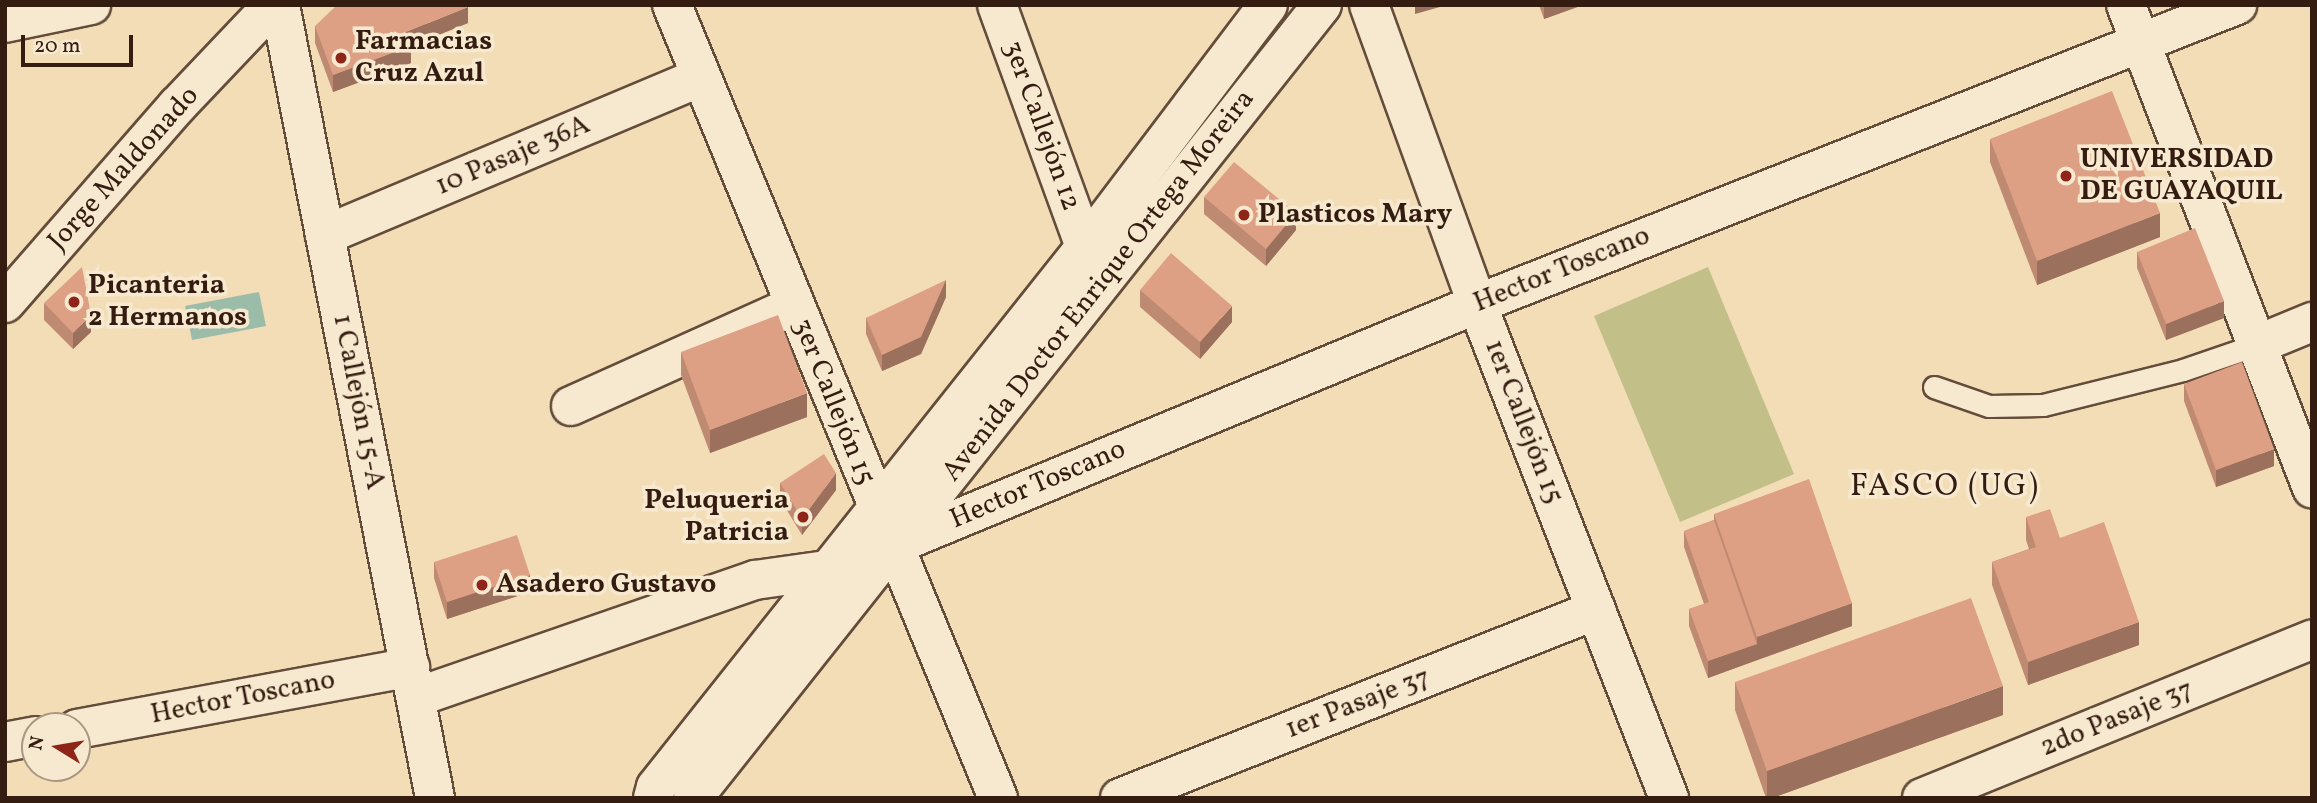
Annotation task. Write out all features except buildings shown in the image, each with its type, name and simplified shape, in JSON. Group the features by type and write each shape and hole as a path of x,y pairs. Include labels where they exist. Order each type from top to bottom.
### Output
{"street":[{"path":"5,23 91,5"},
{"name":"Jorge Maldonado","path":"5,303 177,106 273,5"},
{"name":"1 Callejón 15-A","path":"280,5 435,798"},
{"name":"3er Callejón 15","path":"672,5 885,529 998,798"},
{"name":"3er Callejón 12","path":"997,5 1085,247"},
{"name":"Avenida Doctor Enrique Ortega Moreira","path":"885,529 1085,247 1268,5"},
{"name":"Avenida Doctor Enrique Ortega Moreira","path":"653,798 656,787 850,573 1322,5"},
{"name":"1er Callejón 15","path":"1369,5 1477,303 1669,798"},
{"path":"2126,5 2312,488"},
{"name":"Hector Toscano","path":"885,529 1477,303 2237,5"},
{"name":"10 Pasaje 36A","path":"325,235 701,77"},
{"path":"571,406 794,306"},
{"path":"2256,345 2312,322"},
{"name":"Avenida Doctor Enrique Ortega Moreira","path":"694,798 850,573"},
{"name":"Hector Toscano","path":"91,727 413,682 755,580 850,573"},
{"name":"1er Pasaje 37","path":"1120,798 1596,610"},
{"name":"2do Pasaje 37","path":"1922,798 2312,640"}],"lane":[{"path":"1934,387 1989,405 2043,405 2183,370 2256,345"}],"shaded area":[{"path":"1708,267 1794,474 1680,522 1594,316"},
{"path":"259,292 266,326 192,340 185,306"}],"place":[{"name":"Farmacias Cruz Azul","path":"341,58"},
{"name":"UNIVERSIDAD DE GUAYAQUIL","path":"2066,176"},
{"name":"Plasticos Mary","path":"1244,215"},
{"name":"Picanteria 2 Hermanos","path":"74,302"},
{"name":"Peluqueria Patricia","path":"803,517"},
{"name":"Asadero Gustavo","path":"482,585"}],"district":[{"name":"FASCO (UG)","path":"1945,487"}]}
